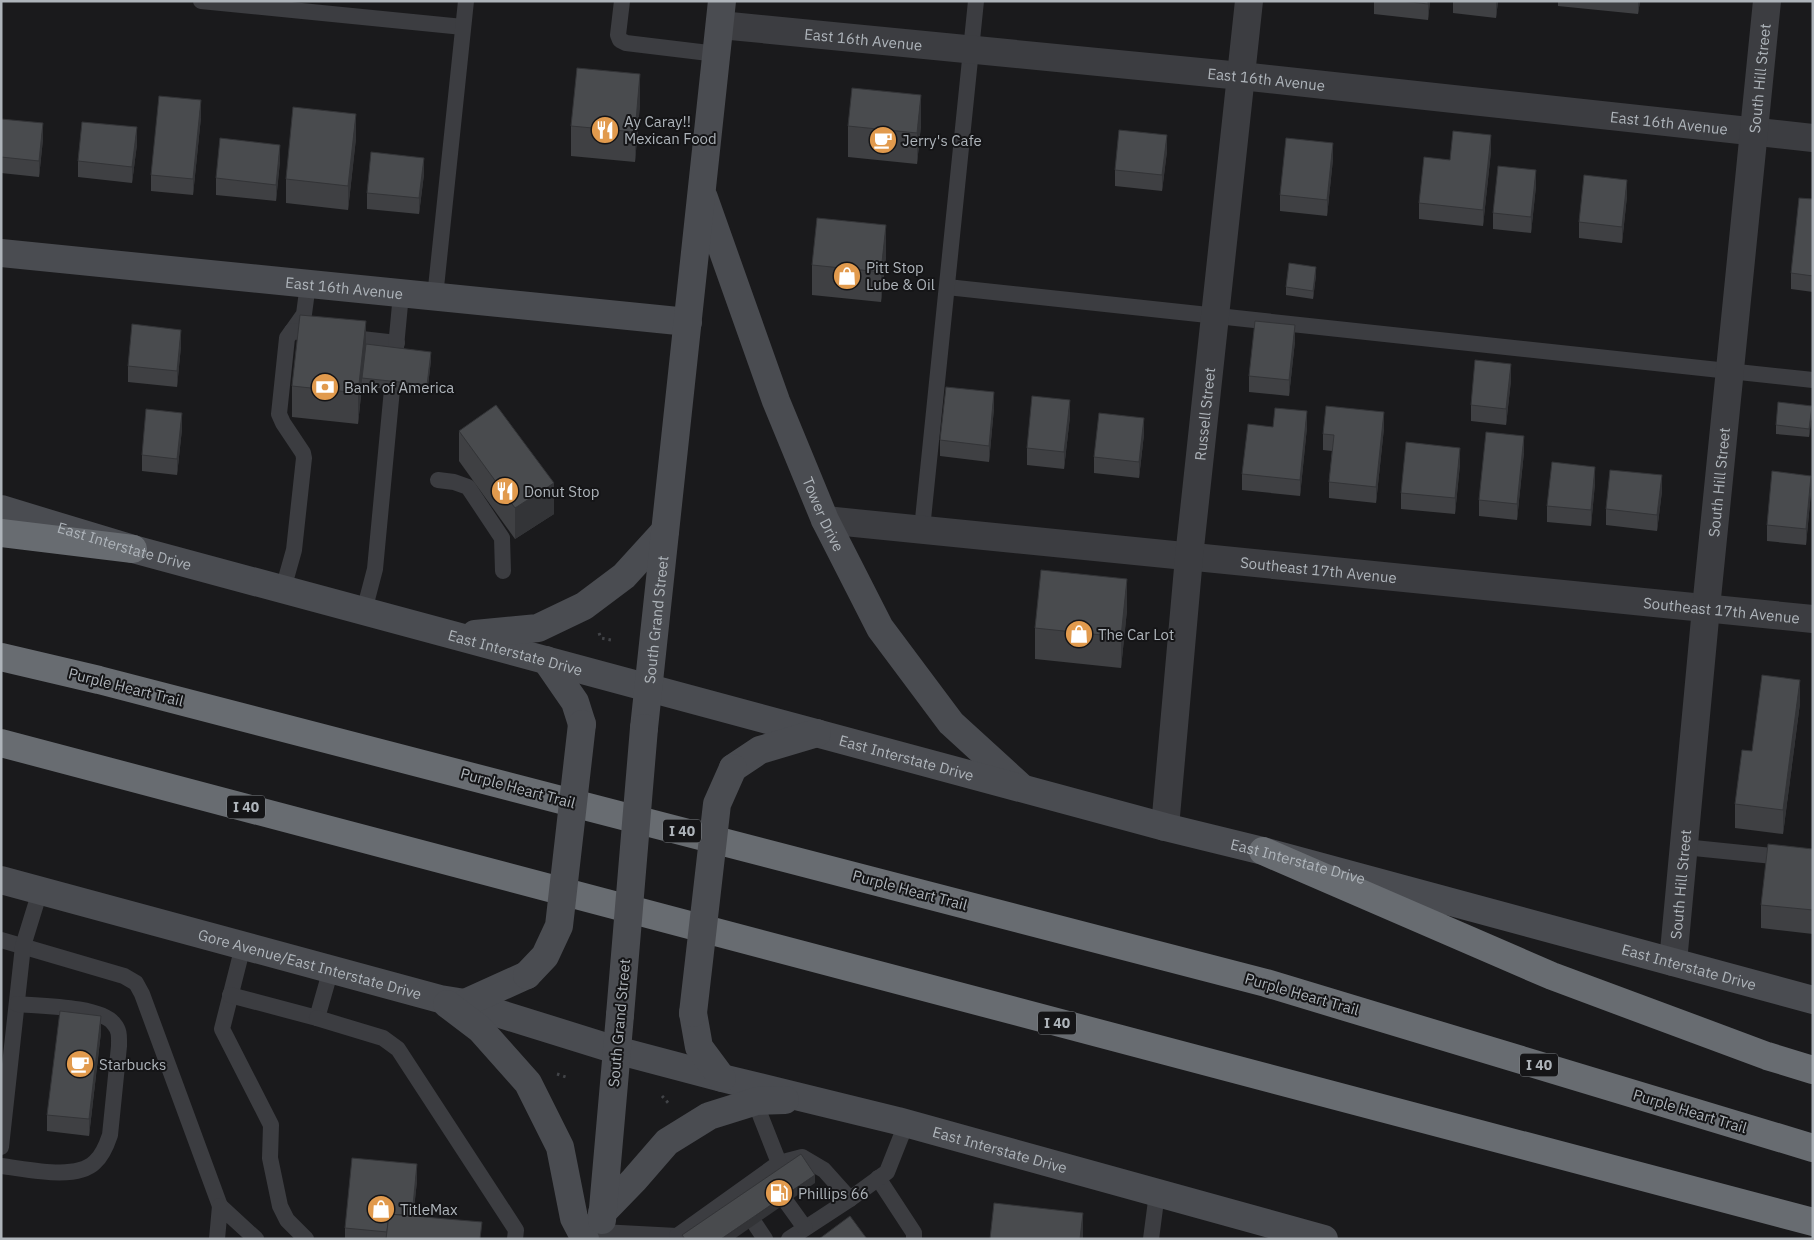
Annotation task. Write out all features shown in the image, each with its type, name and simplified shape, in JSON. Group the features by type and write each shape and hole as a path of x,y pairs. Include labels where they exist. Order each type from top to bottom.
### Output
{"highway":[{"path":"1,533 133,549"},
{"name":"Purple Heart Trail","path":"1,657 99,680 1266,983 1813,1148"},
{"name":"I 40","path":"1,743 1813,1222"},
{"path":"1263,851 1552,976 1767,1056 1813,1070"}],"main road":[{"name":"South Grand Street","path":"597,1230 620,1015 644,728 721,13"},
{"name":"Tower Drive","path":"702,192 776,401 825,520 880,628 951,723 1023,788"},
{"name":"East 16th Avenue","path":"1,254 688,322"},
{"name":"East Interstate Drive","path":"1,509 13,511 133,549 454,636 1165,827 1263,851 1813,1000"},
{"path":"454,636 538,628 584,606 624,576 665,530"},
{"path":"546,660 575,702 582,724 559,926 545,956 527,975 452,1001 480,1029 528,1083 560,1147 574,1218 597,1230 634,1180 667,1142 710,1116 755,1102 807,1099"},
{"path":"722,1078 699,1047 693,1013 717,804 733,768 760,750 819,733"},
{"name":"Gore Avenue/East Interstate Drive","path":"1,880 452,1001 616,1050"},
{"name":"East Interstate Drive","path":"616,1050 906,1124 1324,1239"}],"street":[{"name":"Russell Street","path":"1165,827 1188,556 1249,1"},
{"name":"South Hill Street","path":"1673,962 1706,608 1767,1"},
{"name":"East 16th Avenue","path":"721,13 970,50 1241,76 1813,138"},
{"name":"Southeast 17th Avenue","path":"825,520 1813,618"}],"lane":[{"path":"201,1 463,27"},
{"path":"435,297 466,1"},
{"path":"622,1 618,35 620,40 626,43 717,54"},
{"path":"922,529 976,1"},
{"path":"283,589 294,550 304,458 279,414 287,338 304,314 308,284"},
{"path":"946,287 1813,380"},
{"path":"364,611 375,569 401,294"},
{"path":"292,331 397,343"},
{"path":"438,480 454,482 468,487 502,538 503,571"},
{"path":"1684,847 1813,860"},
{"path":"1,1147 23,946 40,891"},
{"path":"1,940 124,976 136,983 142,994 220,1206 217,1239"},
{"path":"243,946 222,1029 271,1125 270,1158 280,1206 287,1220 306,1239"},
{"path":"317,1018 331,969"},
{"path":"230,995 383,1038 398,1049 516,1230 515,1239"},
{"path":"1,1166 70,1173 83,1170 95,1162 105,1149 110,1135 118,1056 119,1033 114,1023 103,1014 17,1004"},
{"path":"755,1102 773,1172"},
{"path":"789,1239 887,1172 906,1124"},
{"path":"597,1230 677,1237 704,1222 773,1172 802,1157 824,1170 850,1199"},
{"path":"878,1178 914,1233 914,1239"},
{"path":"1150,1239 1157,1193"},
{"path":"787,1203 805,1228"},
{"path":"220,1206 256,1239"},
{"path":"755,1224 765,1239"}],"path":[{"path":"554,1073 569,1078"}],"building":[{"path":"1402,1 1428,1 1428,4"},
{"path":"577,68 640,74 635,132 571,126"},
{"path":"852,88 921,95 917,133 848,126"},
{"path":"159,96 201,100 193,179 151,175"},
{"path":"293,107 356,114 348,186 286,179"},
{"path":"1,119 43,123 39,161 1,157"},
{"path":"82,122 137,127 132,167 78,161"},
{"path":"1119,130 1167,135 1162,175 1115,170"},
{"path":"1453,131 1491,135 1483,210 1419,203 1424,157 1450,160"},
{"path":"220,138 280,145 276,185 216,178"},
{"path":"1286,138 1333,143 1327,200 1280,195"},
{"path":"371,152 424,158 419,198 367,193"},
{"path":"1498,166 1536,170 1531,217 1493,213"},
{"path":"1584,175 1627,180 1622,227 1579,222"},
{"path":"1799,198 1813,199 1813,276 1791,273"},
{"path":"817,218 886,225 881,272 812,265"},
{"path":"1289,263 1316,267 1313,291 1286,287"},
{"path":"300,315 366,321 358,393 292,386"},
{"path":"1255,321 1295,325 1289,380 1249,376"},
{"path":"132,324 181,330 177,371 128,366"},
{"path":"366,344 431,352 427,385 362,378"},
{"path":"1475,360 1511,364 1506,409 1471,405"},
{"path":"946,387 994,392 989,446 940,440"},
{"path":"1032,396 1070,400 1064,452 1027,448"},
{"path":"1778,402 1812,406 1809,429 1776,425"},
{"path":"496,405 554,483 515,508 459,431"},
{"path":"1326,406 1384,412 1376,487 1329,482 1334,435 1323,434"},
{"path":"1275,408 1307,411 1300,480 1242,474 1248,424 1273,427"},
{"path":"146,409 182,413 177,459 142,455"},
{"path":"1099,413 1144,418 1139,462 1094,457"},
{"path":"1486,432 1524,436 1517,504 1479,500"},
{"path":"1406,442 1460,448 1455,498 1401,493"},
{"path":"1552,462 1595,467 1591,510 1547,506"},
{"path":"1610,470 1662,475 1657,515 1606,509"},
{"path":"1772,471 1811,476 1806,529 1767,525"},
{"path":"1041,570 1127,579 1121,637 1035,628"},
{"path":"1762,675 1800,680 1783,810 1735,804 1742,750 1752,751"},
{"path":"1768,844 1813,849 1813,910 1761,905"},
{"path":"60,1011 101,1016 89,1119 47,1115"},
{"name":"Phillips 66","path":"801,1154 815,1175 721,1239 685,1239 682,1235"},
{"name":"TitleMax","path":"352,1158 417,1164 412,1216 389,1214 387,1232 345,1228"},
{"path":"994,1203 1083,1213 1080,1239 990,1239"},
{"path":"389,1214 482,1222 480,1239 386,1239"},
{"path":"850,1216 867,1239 819,1239"}],"place":[{"name":"Ay Caray!! Mexican Food","path":"605,130"},
{"name":"Jerry's Cafe","path":"883,140"},
{"name":"Pitt Stop Lube & Oil","path":"847,276"},
{"name":"Bank of America","path":"325,387"},
{"name":"Donut Stop","path":"505,491"},
{"name":"The Car Lot","path":"1079,634"},
{"name":"Starbucks","path":"80,1064"},
{"name":"Phillips 66","path":"779,1193"},
{"name":"TitleMax","path":"381,1209"}]}
